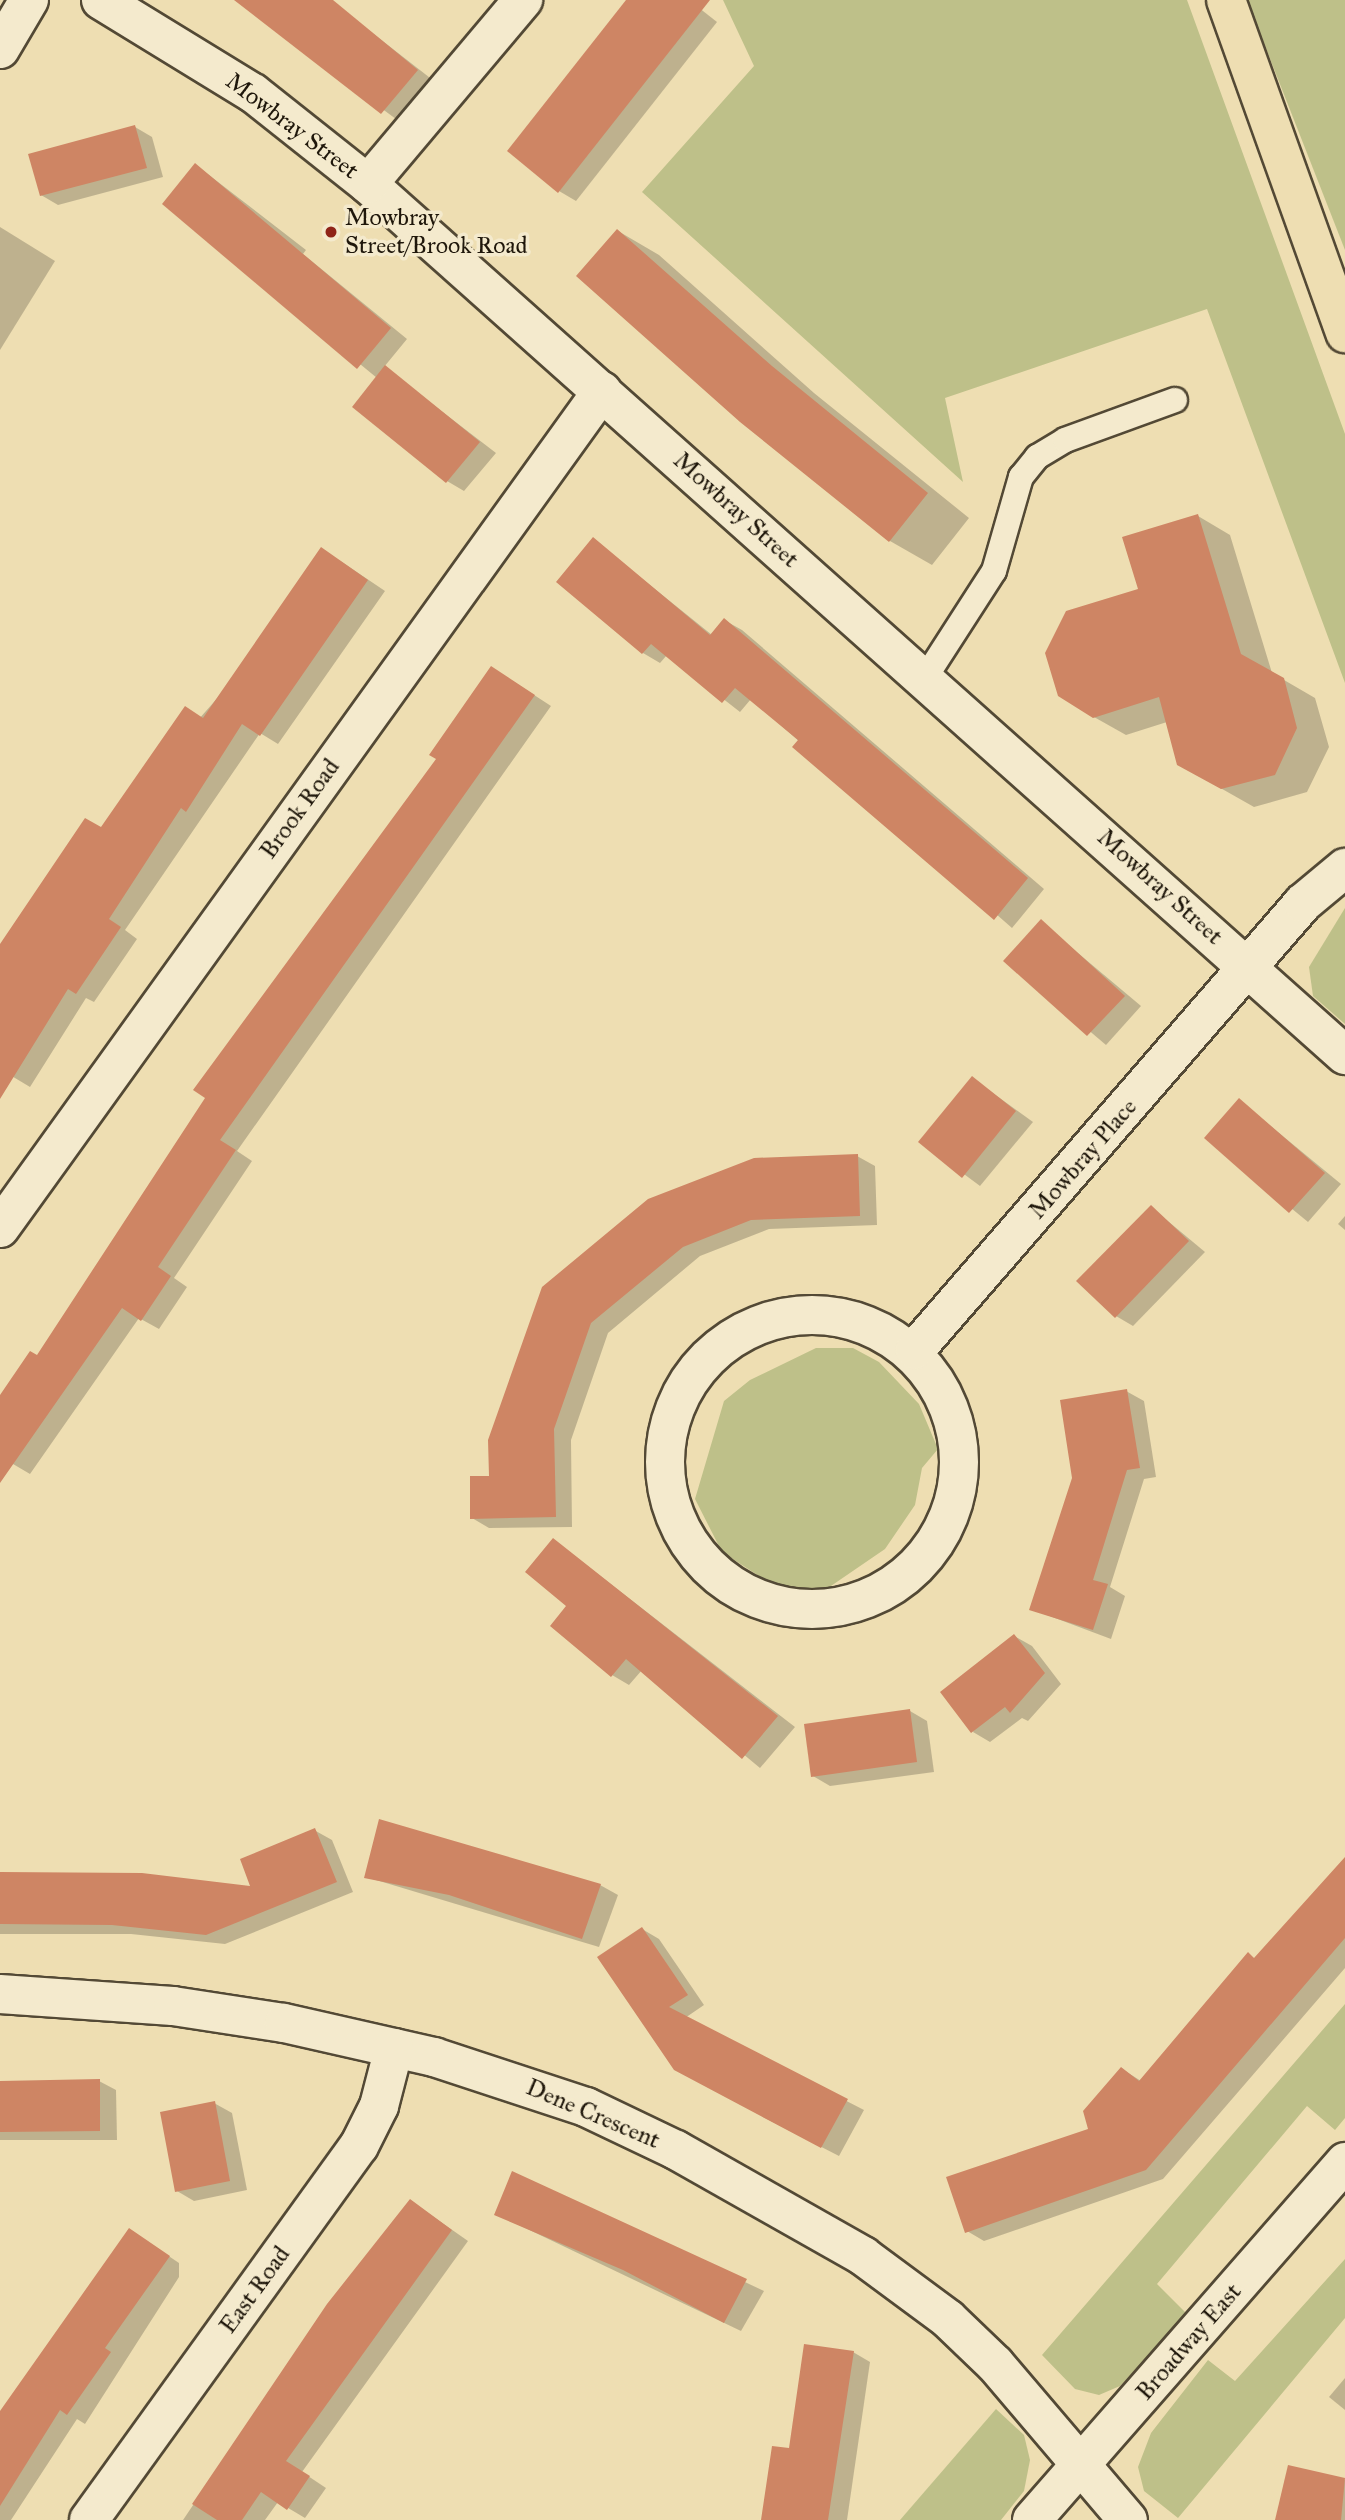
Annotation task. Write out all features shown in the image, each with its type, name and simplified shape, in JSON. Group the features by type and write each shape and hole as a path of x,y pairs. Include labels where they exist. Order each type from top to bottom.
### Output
{"main road":[{"path":"1226,0 1345,333"}],"street":[{"path":"0,49 29,0"},
{"name":"Mowbray Street","path":"101,0 253,93 368,184 1345,1055"},
{"path":"368,184 523,0"},
{"name":"Brook Road","path":"0,1228 602,391"},
{"name":"Mowbray Place","path":"915,1350 1251,969 1303,903 1345,868"},
{"path":"804,1315 843,1318 915,1350 954,1423 960,1464 953,1506 936,1542 908,1574 873,1597 833,1608 792,1608 751,1596 716,1575 690,1545 665,1473 667,1434 680,1397 701,1365 731,1339 804,1315"},
{"name":"Dene Crescent","path":"0,1994 173,2006 394,2048 586,2107 676,2150 863,2256 948,2319 1082,2463 1128,2520"},
{"name":"East Road","path":"89,2520 359,2146 379,2106 394,2048"},
{"name":"Broadway East","path":"1031,2520 1345,2162"}],"lane":[{"path":"925,678 994,571 1021,477 1037,457 1065,440 1175,400"}],"green space":[{"path":"723,0 1187,0 1345,434 1345,683 1207,309 945,398 963,482 642,192 754,66"},
{"path":"1247,0 1345,0 1345,250"},
{"path":"1345,908 1345,1024 1313,996 1309,967"},
{"path":"816,1348 853,1348 879,1362 919,1404 938,1449 922,1468 915,1505 885,1549 828,1588 800,1590 770,1583 722,1552 695,1499 724,1401 750,1380"},
{"path":"1345,2004 1345,2118 1335,2130 1307,2106 1157,2284 1187,2314 1120,2386 1099,2395 1075,2389 1042,2355"},
{"path":"1345,2259 1345,2318 1178,2518 1144,2491 1138,2467 1151,2433 1208,2360 1235,2381"},
{"path":"996,2409 1024,2435 1030,2460 1024,2491 1001,2520 900,2520"}],"building":[{"path":"234,0 333,0 418,70 381,114"},
{"path":"626,0 710,0 558,193 507,151"},
{"path":"135,125 147,168 40,196 28,154"},
{"path":"195,163 391,328 357,369 162,204"},
{"path":"617,229 772,366 928,493 889,542 740,422 576,276"},
{"path":"385,365 480,442 446,483 352,407"},
{"path":"1198,514 1241,654 1284,678 1297,728 1275,775 1221,789 1177,765 1159,697 1093,718 1058,696 1045,653 1066,611 1138,589 1122,537"},
{"path":"593,537 710,635 724,618 1028,878 994,920 792,747 798,740 735,688 722,703 651,644 642,654 556,582"},
{"path":"321,547 368,580 260,736 242,724 186,812 181,808 109,919 121,927 76,994 68,989 0,1099 0,944 85,818 101,827 185,706 203,718"},
{"path":"491,666 535,695 220,1140 236,1150 158,1267 171,1276 141,1321 122,1308 0,1483 0,1395 30,1351 37,1355 205,1098 193,1090 436,759 429,755"},
{"path":"1041,919 1125,996 1087,1036 1003,961"},
{"path":"972,1076 1016,1111 962,1178 918,1142"},
{"path":"1239,1098 1325,1173 1289,1213 1204,1138"},
{"path":"858,1154 860,1216 751,1220 683,1247 591,1323 554,1429 556,1517 470,1519 470,1476 489,1476 488,1440 542,1287 648,1199 754,1158"},
{"path":"1151,1205 1189,1241 1115,1318 1076,1281"},
{"path":"1127,1389 1140,1468 1127,1470 1093,1580 1108,1584 1093,1630 1029,1610 1072,1478 1060,1400"},
{"path":"553,1538 778,1716 742,1759 626,1659 611,1677 550,1626 566,1606 525,1572"},
{"path":"1014,1634 1045,1673 1010,1713 1005,1707 971,1733 940,1692"},
{"path":"910,1709 917,1762 811,1777 804,1724"},
{"path":"379,1819 601,1884 582,1939 449,1895 364,1878"},
{"path":"315,1828 337,1882 206,1935 112,1925 0,1924 0,1872 142,1873 250,1886 240,1859"},
{"path":"1345,1857 1345,1938 1146,2170 965,2233 946,2177 1088,2129 1083,2111 1121,2067 1139,2081 1248,1952 1254,1958"},
{"path":"642,1927 688,1995 669,2007 848,2099 821,2148 674,2070 597,1957"},
{"path":"100,2079 100,2131 0,2132 0,2081"},
{"path":"215,2101 230,2181 175,2192 160,2112"},
{"path":"512,2171 747,2279 724,2323 623,2270 494,2215"},
{"path":"410,2199 452,2230 286,2461 310,2476 287,2510 261,2492 242,2520 217,2520 192,2504 327,2304"},
{"path":"129,2228 170,2256 105,2348 111,2352 67,2415 60,2410 0,2506 0,2411"},
{"path":"804,2344 854,2351 828,2520 761,2520 772,2446 789,2448"},
{"path":"1288,2465 1345,2478 1341,2520 1275,2520"}],"place":[{"name":"Mowbray Street/Brook Road","path":"331,232"}]}
